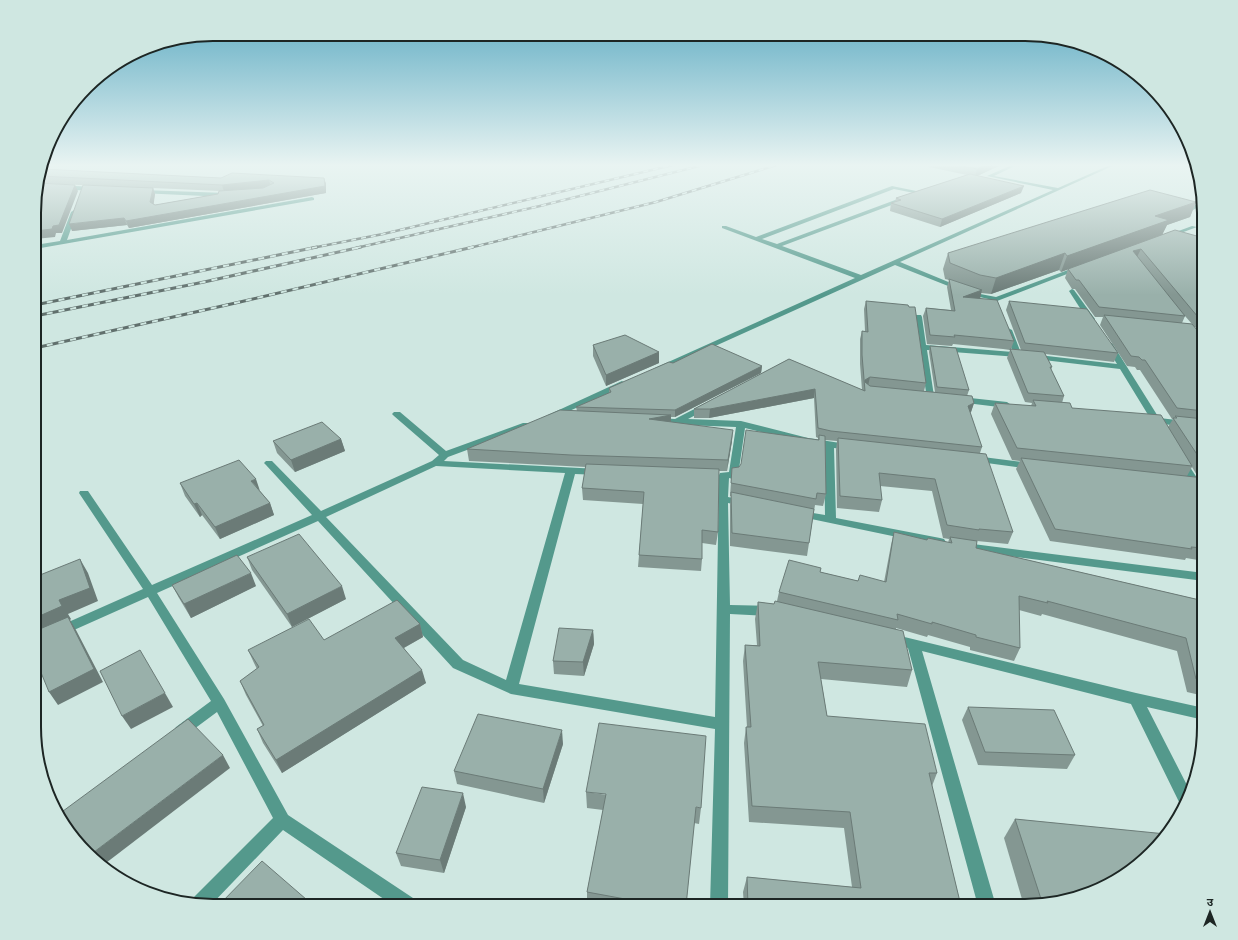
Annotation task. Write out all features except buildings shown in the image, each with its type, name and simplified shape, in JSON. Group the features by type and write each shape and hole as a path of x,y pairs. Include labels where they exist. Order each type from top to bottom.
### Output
{"street":[{"path":"63,242 76,208"},
{"path":"41,246 250,208"},
{"path":"756,239 839,208"},
{"path":"778,246 879,208"},
{"path":"651,371 1017,208"},
{"path":"724,227 859,277"},
{"path":"1158,239 1194,227"},
{"path":"894,262 973,294 987,298 997,298 1082,267"},
{"path":"1072,291 1096,323"},
{"path":"918,316 930,396"},
{"path":"1181,318 1193,333"},
{"path":"1005,322 1018,355"},
{"path":"1176,328 1193,333 1197,332"},
{"path":"1106,340 1164,433"},
{"path":"922,347 1018,355 1123,367"},
{"path":"49,636 318,517 435,463 446,455 543,419 630,381"},
{"path":"954,399 1016,406"},
{"path":"676,422 716,400"},
{"path":"397,414 446,455"},
{"path":"543,419 574,417"},
{"path":"1141,419 1197,425"},
{"path":"652,421 741,424 808,442 860,448"},
{"path":"718,899 724,609 723,499 720,475 733,476 741,424"},
{"path":"829,445 831,520"},
{"path":"1176,452 1197,481"},
{"path":"966,458 1038,466"},
{"path":"269,463 318,517 458,664 511,688 721,724"},
{"path":"435,463 609,472"},
{"path":"511,688 571,471"},
{"path":"1180,482 1197,485"},
{"path":"84,493 150,591 219,703 282,820 400,899"},
{"path":"723,499 753,505"},
{"path":"792,513 948,544"},
{"path":"963,547 1197,575"},
{"path":"724,609 775,611 783,613"},
{"path":"883,637 1197,712"},
{"path":"913,644 985,899"},
{"path":"1136,699 1184,794"},
{"path":"169,741 219,703"},
{"path":"204,899 282,820"}],"railway":[{"path":"315,247 383,234 493,208"},
{"path":"356,248 532,208"},
{"path":"469,248 632,208"},
{"path":"41,304 315,247"},
{"path":"41,315 204,282 361,247"},
{"path":"41,347 240,302 473,247"}]}
